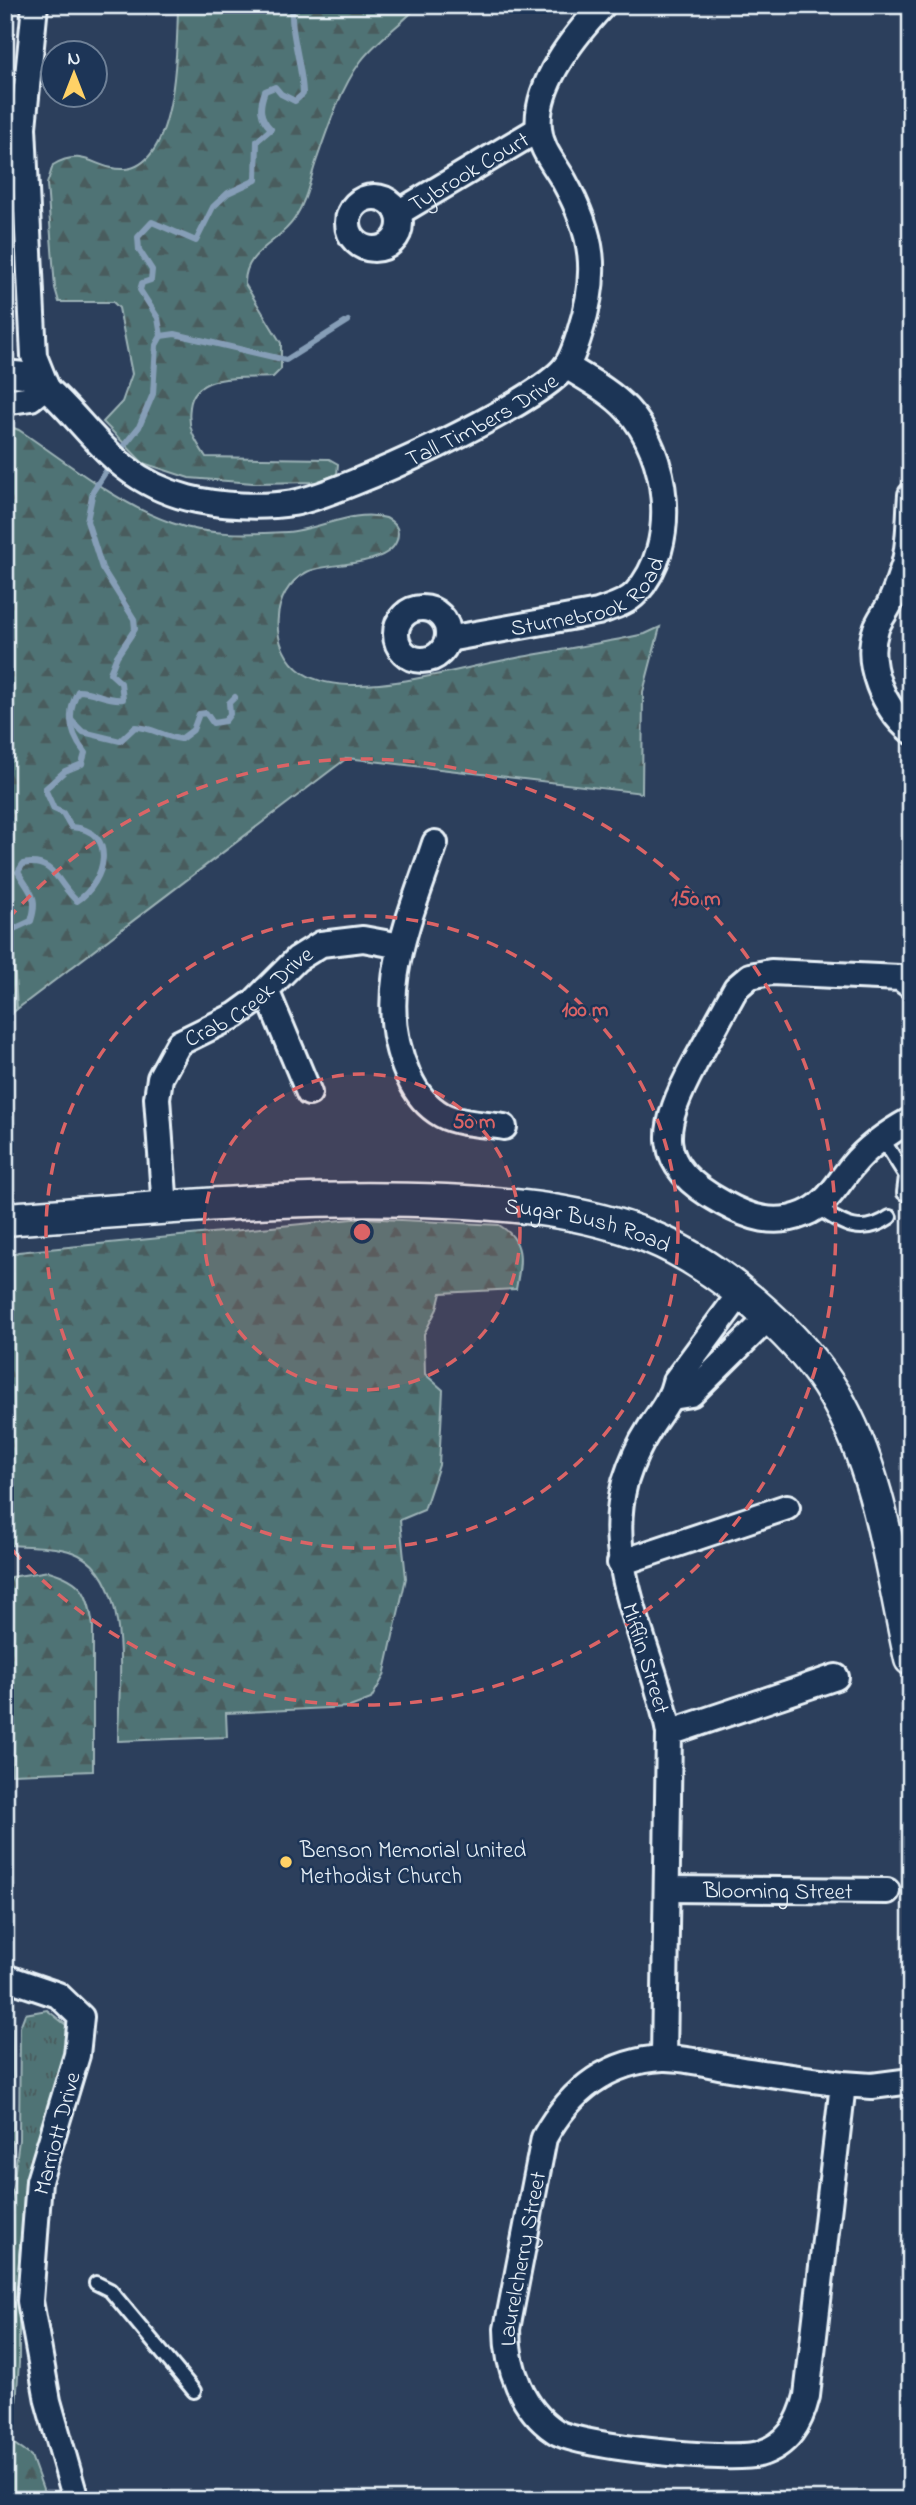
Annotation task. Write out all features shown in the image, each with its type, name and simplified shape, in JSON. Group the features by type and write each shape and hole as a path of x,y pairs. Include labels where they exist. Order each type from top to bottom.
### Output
{"street":[{"path":"5,402 31,398 46,386 34,356 23,127 35,5"},
{"path":"539,129 539,112 558,64 603,5"},
{"name":"Tall Timbers Drive","path":"5,373 33,376 46,386 109,456 132,475 188,498 262,504 293,503 361,480 536,393 566,366 580,334 594,268 590,239 581,216 564,180 544,150 539,129"},
{"name":"Tybrook Court","path":"398,213 539,129"},
{"name":"Sturnebrook Road","path":"448,639 598,612 622,603 635,594 655,560 664,509 661,480 652,451 628,410 610,393 566,366"},
{"path":"911,495 905,562 891,601 876,628 871,649 876,676 887,703 900,722 911,731"},
{"path":"435,843 401,946 391,1004 402,1062 426,1104 443,1116 504,1127"},
{"name":"Crab Creek Drive","path":"165,1209 158,1098 160,1078 167,1059 178,1043 236,1015 297,959 321,944 363,939 401,946"},
{"path":"911,986 900,978 771,972 750,976 736,988 675,1100 669,1122 668,1143 680,1169 699,1190 754,1219 781,1221 806,1214 828,1199 853,1165 883,1138 911,1120"},
{"path":"266,990 309,1093"},
{"name":"Sugar Bush Road","path":"5,1219 336,1197 466,1202 535,1209 603,1223 649,1237 689,1259 740,1294 769,1317 818,1369 861,1449 872,1481 911,1659"},
{"name":"Mifflin Street","path":"664,2058 669,1733 661,1694 620,1563 620,1513 630,1466 644,1437 672,1397 676,1382 740,1294"},
{"path":"672,1397 691,1394 769,1317"},
{"path":"620,1563 787,1507"},
{"path":"669,1733 836,1677"},
{"name":"Blooming Street","path":"668,1889 887,1891"},
{"name":"Marriott Drive","path":"5,1978 58,1995 81,2017 77,2055 39,2182 30,2301 48,2401 76,2500"},
{"name":"Laurelcherry Street","path":"843,2084 807,2396 801,2421 786,2440 761,2454 737,2458 602,2444 556,2433 537,2417 521,2389 510,2361 507,2329 544,2138 557,2112 579,2091 604,2074 633,2063 664,2058 843,2084 872,2086 911,2081"}],"lane":[{"path":"883,1138 906,1176 904,1193"},
{"path":"816,1207 862,1229 874,1229 890,1217"},
{"path":"96,2283 110,2290 194,2391"}],"green space":[{"path":"178,5 419,5 361,61 341,95 330,121 306,196 295,218 289,227 256,255 246,272 245,284 281,343 281,369 273,377 211,382 201,387 194,395 190,407 192,433 206,457 329,459 338,464 337,474 317,482 253,483 189,478 143,463 103,422 122,402 132,374 119,308 113,302 59,302 55,288 47,184 53,165 64,160 82,158 106,167 125,169 142,162 155,147 165,125 171,100"},
{"path":"5,425 19,430 132,505 186,527 214,532 258,533 287,532 362,516 386,518 392,522 398,533 395,545 387,553 360,562 307,572 294,581 285,593 278,621 284,650 292,663 303,673 323,681 347,685 402,681 645,634 660,627 643,692 642,793 347,758 17,1009 5,812"},
{"path":"5,812 17,1009 5,1019"},
{"path":"362,1218 499,1225 514,1238 520,1253 516,1289 441,1293 437,1309 424,1334 425,1374 443,1390 439,1465 424,1510 400,1520 406,1578 384,1676 371,1699 350,1707 226,1713 227,1737 118,1741 119,1639 116,1613 108,1589 96,1569 79,1555 55,1548 10,1545 5,1532 5,1258 18,1252"},
{"path":"49,1571 77,1584 89,1605 93,1626 93,1771 12,1774 7,1589 11,1577"},
{"path":"5,1725 11,1948 6,1942"},
{"path":"47,2010 66,2025 69,2038 31,2169 19,2254 19,2363 13,2443 5,2447 5,2246 19,2140 20,2027 25,2014"},
{"path":"13,2027 13,2140 5,2213"},
{"path":"13,2443 31,2456 47,2500 5,2500 5,2447"}],"waterway":[{"path":"118,453 139,427 153,394 156,345 161,336 158,318 140,290 142,283 151,280 152,270 139,250 138,237 152,222 196,241 213,207 228,193 256,180 257,141 271,129 261,112 265,91 275,87 281,94 295,101 303,94 292,24 293,5"},
{"path":"161,336 175,334 286,360 348,321"},
{"path":"5,933 31,921 34,900 18,872 23,864 33,863 49,869 77,901 95,882 101,870 102,847 96,837 86,830 71,827 63,813 54,809 45,789 65,771 82,764 85,753 71,723 72,707 78,691 123,699 121,683 110,673 117,656 135,629 134,619 102,568 87,521 93,491 112,462"},
{"path":"71,720 83,732 120,741 135,727 181,739 193,730 199,714 206,713 213,723 225,721 230,714 229,703 235,697"}],"place":[{"name":"Benson Memorial United Methodist Church","path":"286,1862"}]}
